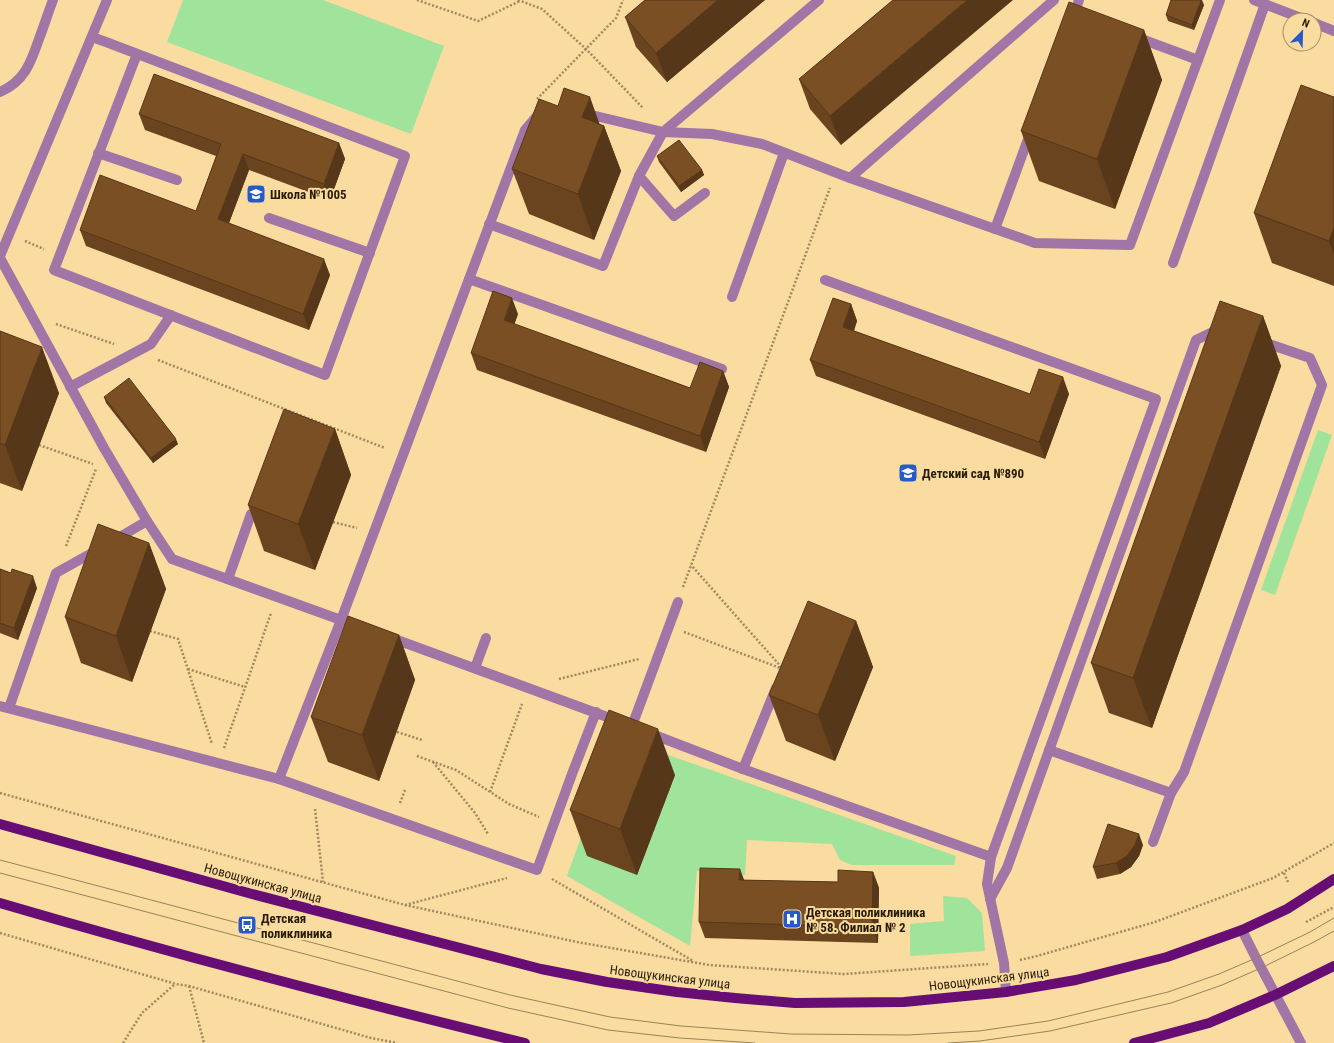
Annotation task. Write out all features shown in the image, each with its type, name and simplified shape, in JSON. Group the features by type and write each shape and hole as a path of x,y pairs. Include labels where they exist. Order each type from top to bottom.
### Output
{"main road":[{"name":"Новощукинская улица","path":"0,824 260,896 541,969 608,982 735,998 795,1003 904,1002 1006,992 1076,980 1167,957 1242,930 1287,909 1334,879"},
{"path":"0,903 174,953 372,1006 525,1043"},
{"path":"1134,1043 1209,1023 1275,995 1334,966"}],"street":[{"path":"0,92 20,79 30,66 53,0"},
{"path":"107,0 0,257 4,275 147,521 172,559 596,712 743,769 991,857"},
{"path":"489,224 603,266 639,176 663,132 819,0"},
{"path":"850,178 1054,0"},
{"path":"1068,29 1078,15 1079,0"},
{"path":"574,111 663,132 712,134 762,144 836,173 1035,243 1130,245 1220,0"},
{"path":"1254,0 1286,12"},
{"path":"1173,263 1265,4"},
{"path":"1322,26 1334,31"},
{"path":"1125,33 1198,60"},
{"path":"92,37 405,156 325,375 54,270 136,54"},
{"path":"278,779 341,620 525,130 539,114 546,113"},
{"path":"994,229 1033,125"},
{"path":"98,153 177,180"},
{"path":"732,297 784,153"},
{"path":"639,176 674,216 705,192"},
{"path":"269,218 370,253"},
{"path":"469,279 722,369"},
{"path":"825,280 1156,399 991,857 987,884 1004,963 1006,992"},
{"path":"70,387 151,344 171,315"},
{"path":"990,899 1007,868 1196,340 1222,327 1229,330"},
{"path":"1153,842 1171,793 1184,772 1322,385 1310,358 1251,337"},
{"path":"228,579 251,514"},
{"path":"147,521 56,573 4,707 278,779 537,870 596,712"},
{"path":"632,726 678,602"},
{"path":"475,668 486,638"},
{"path":"743,769 780,676"},
{"path":"1049,750 1171,793"},
{"path":"1242,930 1301,1043"}],"path":[{"path":"417,0 478,21 519,0 542,9 586,49 648,113"},
{"path":"534,102 616,18 623,0"},
{"path":"678,602 836,173"},
{"path":"22,239 47,250"},
{"path":"54,323 136,352 385,448"},
{"path":"39,445 97,466 56,573"},
{"path":"333,522 374,532"},
{"path":"669,627 783,669 691,565"},
{"path":"218,763 277,596"},
{"path":"150,631 178,639 218,763"},
{"path":"188,669 245,687"},
{"path":"397,732 422,740"},
{"path":"417,756 456,770 509,804 541,818"},
{"path":"433,761 475,813"},
{"path":"314,791 323,882"},
{"path":"0,793 405,905 577,942 709,965 844,974 1004,963 1038,956 1155,922 1273,878 1334,843"},
{"path":"537,870 695,962"},
{"path":"1284,873 1288,882"},
{"path":"405,905 508,878"},
{"path":"1306,922 1334,907"},
{"path":"0,933 176,984 189,986 371,1038 397,1043"},
{"path":"123,1043 142,1013 176,984"},
{"path":"189,986 204,1043"}],"green space":[{"path":"183,0 323,0 444,46 411,134 167,42"},
{"path":"1318,430 1332,435 1275,595 1261,590"},
{"path":"634,743 956,856 954,865 852,865 840,860 832,844 747,840 745,875 697,871 690,946 567,876 589,815 637,875 675,775"},
{"path":"943,896 967,898 982,913 985,951 910,956 910,924 944,921"}],"building":[{"path":"645,0 718,0 656,53 625,17"},
{"path":"893,0 967,0 830,116 799,79"},
{"path":"1171,0 1201,0 1192,25 1166,15"},
{"path":"1069,2 1144,30 1097,159 1021,131"},
{"path":"154,74 339,143 324,184 243,154 218,219 324,259 303,314 80,230 100,175 196,211 221,144 139,114"},
{"path":"1301,85 1334,97 1334,228 1329,241 1254,213"},
{"path":"564,88 590,97 582,117 604,126 578,194 512,169 539,99 558,106"},
{"path":"679,140 702,170 679,186 657,156"},
{"path":"493,291 512,298 504,320 690,388 700,362 723,371 700,436 471,353"},
{"path":"833,298 851,304 843,327 1030,394 1039,369 1063,377 1039,442 810,360"},
{"path":"1220,301 1263,316 1133,678 1091,663"},
{"path":"0,331 42,347 5,445 0,443"},
{"path":"129,378 176,439 151,458 104,397"},
{"path":"284,409 335,429 298,524 248,505"},
{"path":"98,524 149,543 116,636 65,617"},
{"path":"0,569 11,573 12,569 33,576 14,628 0,623"},
{"path":"808,601 856,621 818,715 769,695"},
{"path":"348,616 399,635 362,735 311,717"},
{"path":"609,710 658,729 620,829 570,810"},
{"path":"1108,824 1139,834 1135,845 1127,856 1116,863 1093,867"},
{"name":"Детская поликлиника № 58. Филиал № 2","path":"700,868 740,869 739,880 838,882 838,870 873,872 872,927 699,922"}],"tram line":[{"path":"0,860 510,995 610,1017 681,1026 791,1034 908,1035 979,1031 1048,1021 1168,992 1219,974 1310,932 1334,918"},
{"path":"0,873 508,1008 608,1030 680,1038 755,1043"},
{"path":"948,1043 980,1041 1050,1031 1171,1003 1222,985 1261,968 1334,931"}],"place":[{"name":"Школа №1005","path":"256,194"},
{"name":"Детский сад №890","path":"908,473"},
{"name":"Детская поликлиника № 58. Филиал № 2","path":"792,919"},
{"name":"Детская поликлиника","path":"247,925"}]}
